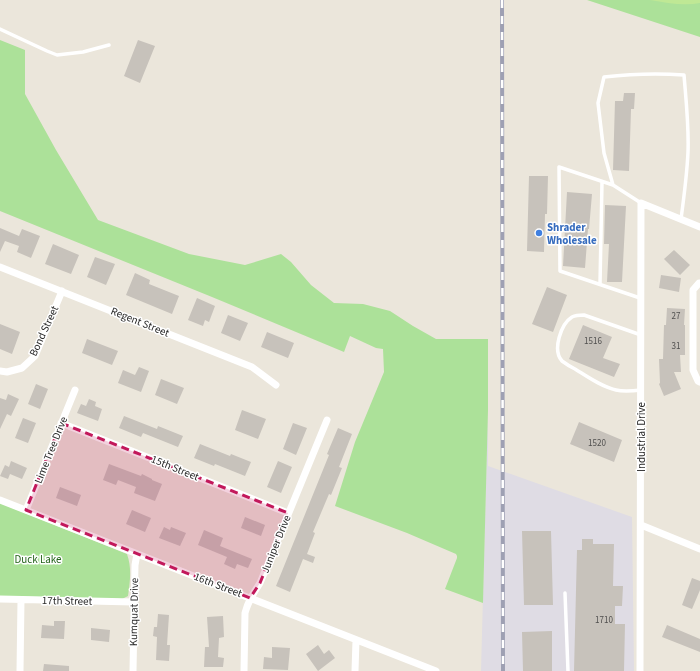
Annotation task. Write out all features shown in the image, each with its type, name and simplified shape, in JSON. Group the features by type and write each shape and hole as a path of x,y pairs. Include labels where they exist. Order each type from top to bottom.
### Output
{"street":[{"path":"641,203 700,227"},
{"name":"Industrial Drive","path":"640,671 641,203"},
{"name":"Regent Street","path":"0,267 252,367 276,385"},
{"path":"700,283 693,290 693,370 698,381 700,382"},
{"name":"Bond Street","path":"0,371 7,372 22,368 35,356 62,291"},
{"name":"Lime Tree Drive","path":"26,510 75,390"},
{"name":"Juniper Drive","path":"244,671 245,613 250,598 260,583 326,420"},
{"name":"15th Street","path":"61,424 288,513"},
{"name":"16th Street","path":"0,500 436,671"},
{"path":"641,525 700,549"},
{"name":"Kumquat Drive","path":"133,671 135,565 138,554"},
{"name":"17th Street","path":"0,600 134,602"},
{"path":"20,671 21,600"},
{"path":"355,671 356,640"}],"lane":[{"path":"0,28 57,55 83,52 110,46"},
{"path":"613,185 604,153 598,103 604,77 620,75 684,75 687,105 688,151 681,219"},
{"path":"641,203 613,185 559,167 560,271 641,298"},
{"path":"600,284 602,182"},
{"path":"641,335 584,315 576,315 571,317 566,322 561,331 557,346 562,360 587,377 616,390 641,390"},
{"path":"565,593 568,671"}],"highlighted area":[{"path":"61,423 288,513 260,583 250,598 26,510"}],"shaded area":[{"path":"488,410 488,466 632,517 634,671 481,671"}],"green space":[{"path":"587,0 700,0 700,37"},
{"path":"650,0 700,0 700,3 682,4"},
{"path":"0,40 25,50 25,94 56,150 98,220 189,254 245,265 281,254 291,262 311,285 334,303 363,304 390,311 436,339 488,339 488,410 483,603 445,589 457,558 456,554 407,533 335,506 355,442 384,372 383,349 376,348 350,336 344,352 0,211"},
{"name":"Duck Lake","path":"0,503 127,554 130,570 128,596 122,599 0,596"}],"building":[{"path":"138,40 155,46 140,83 124,76"},
{"path":"624,93 635,93 634,109 631,109 629,171 613,170 615,101 623,101"},
{"path":"529,176 548,176 544,252 527,251"},
{"path":"567,192 592,194 585,268 563,266"},
{"path":"605,205 626,206 622,282 607,282 609,244 604,244"},
{"path":"0,228 19,236 22,229 40,236 31,258 17,252 19,246 5,241 0,252"},
{"path":"53,244 79,255 71,274 45,264"},
{"path":"674,250 690,265 680,275 664,259"},
{"path":"95,257 115,264 106,285 87,277"},
{"path":"135,273 150,280 149,284 179,296 172,314 126,295"},
{"path":"661,275 681,278 679,292 659,288"},
{"path":"547,287 567,295 553,332 532,324"},
{"path":"197,298 215,306 209,322 205,320 203,326 188,320"},
{"path":"667,308 685,309 685,355 680,355 681,372 674,372 681,389 664,396 659,384 659,359 663,359 664,325 666,325"},
{"path":"228,315 248,323 240,341 221,333"},
{"path":"0,324 20,332 12,354 0,349"},
{"path":"583,325 612,337 603,358 620,364 614,377 569,359"},
{"path":"267,332 294,343 288,358 261,347"},
{"path":"87,339 118,351 112,365 82,353"},
{"path":"139,367 149,371 141,392 118,383 123,370 135,375"},
{"path":"161,379 184,388 177,404 155,395"},
{"path":"36,384 48,389 40,409 28,404"},
{"path":"8,394 19,399 11,416 7,414 0,429 0,398 6,400"},
{"path":"89,399 96,402 95,406 102,409 98,421 77,413 81,404 86,406"},
{"path":"242,410 266,419 258,439 235,430"},
{"path":"124,416 157,429 158,426 183,436 178,447 143,433 141,437 119,428"},
{"path":"23,418 36,423 28,443 15,438"},
{"path":"579,422 622,440 614,462 570,444"},
{"path":"293,423 307,428 296,455 283,449"},
{"path":"338,428 352,434 339,467 342,468 313,532 315,533 307,554 315,557 313,563 303,559 290,592 276,586 329,455 327,454"},
{"path":"200,444 230,456 231,454 251,462 245,476 215,464 214,466 194,458"},
{"path":"11,461 27,468 22,479 10,474 8,479 0,476 5,465 9,467"},
{"path":"278,461 292,467 281,493 267,487"},
{"path":"109,464 141,476 142,474 162,484 155,501 134,493 136,487 118,480 116,485 103,480"},
{"path":"60,487 81,495 77,506 56,498"},
{"path":"132,510 151,518 145,532 126,524"},
{"path":"245,517 265,525 261,536 241,528"},
{"path":"164,527 170,530 171,527 186,533 180,546 159,538"},
{"path":"204,530 223,538 220,546 252,559 248,568 237,564 235,569 224,564 227,557 198,545"},
{"path":"522,531 551,531 553,605 524,605"},
{"path":"582,539 593,539 593,544 614,544 613,586 623,586 622,606 615,606 615,624 625,624 624,671 574,671 577,550 582,550"},
{"path":"692,578 700,581 700,590 692,609 682,605"},
{"path":"158,614 169,615 167,645 170,645 169,661 156,660 157,637 153,636 154,627 157,627"},
{"path":"223,616 224,637 219,638 218,657 224,658 223,667 204,667 205,647 209,647 207,617"},
{"path":"54,621 65,621 64,639 41,638 42,625 54,626"},
{"path":"667,625 700,639 700,652 662,637"},
{"path":"91,628 110,630 109,642 91,640"},
{"path":"552,631 552,671 523,671 522,632"},
{"path":"318,645 324,654 329,650 335,658 318,671 306,654"},
{"path":"272,647 290,648 288,670 263,669 264,657 272,658"},
{"path":"44,664 69,666 69,671 43,671"}],"railway":[{"path":"502,0 503,671"}],"place":[{"name":"Shrader Wholesale","path":"539,233"}]}
